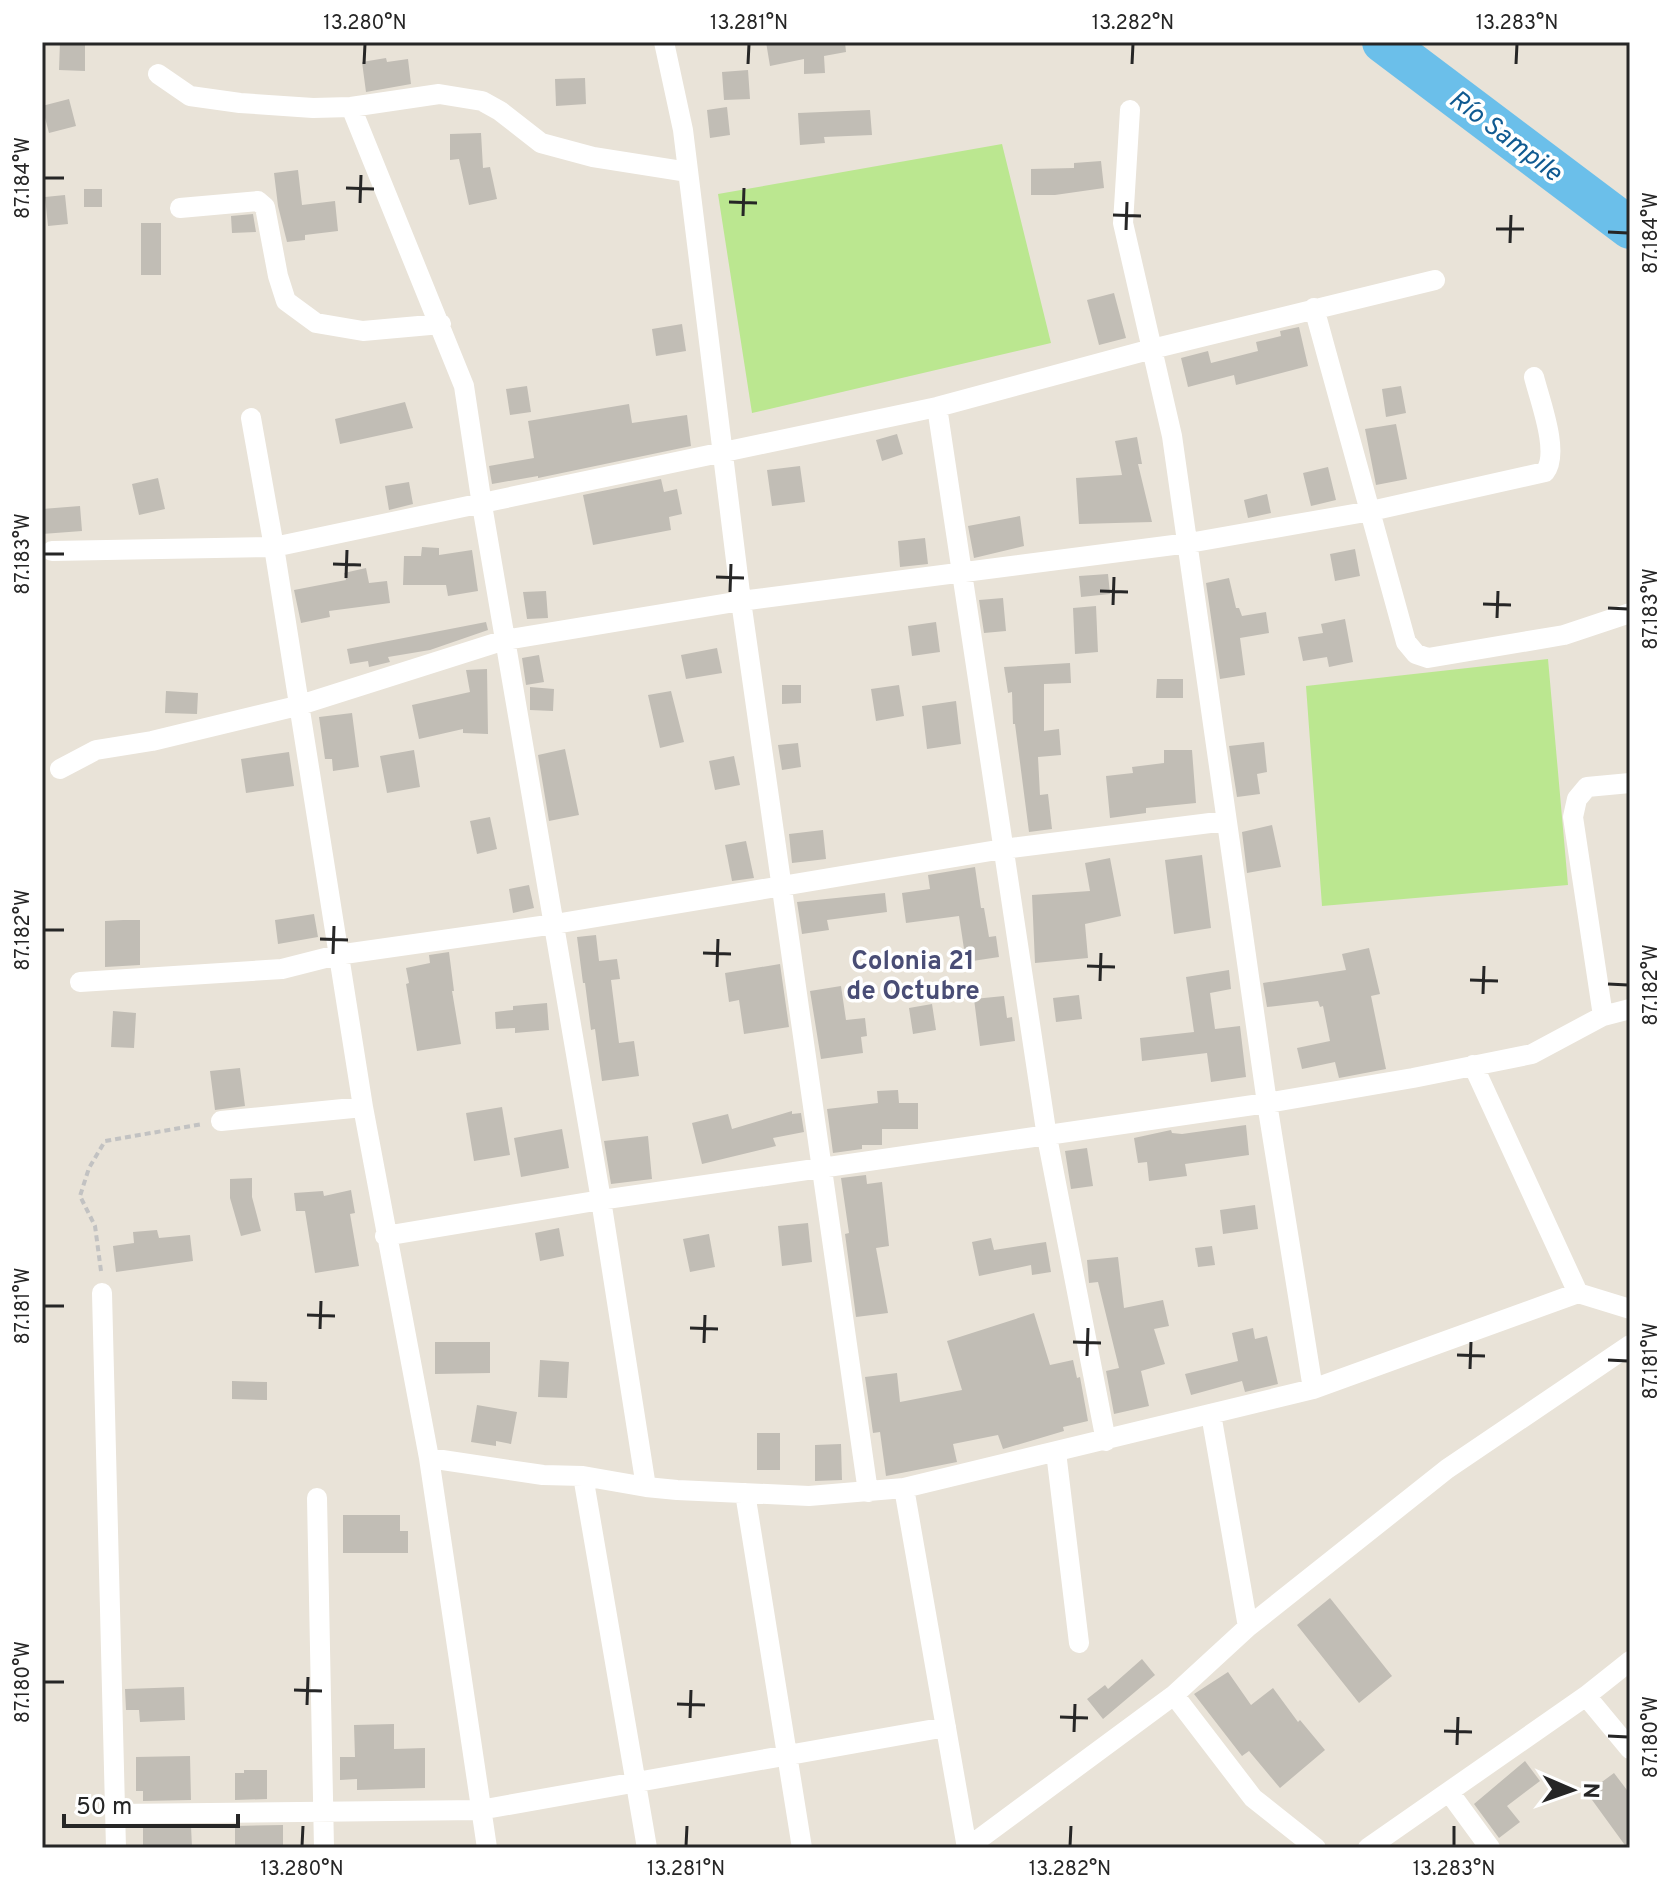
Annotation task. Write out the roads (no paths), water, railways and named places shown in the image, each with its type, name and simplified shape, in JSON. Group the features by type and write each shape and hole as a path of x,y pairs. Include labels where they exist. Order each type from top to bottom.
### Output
{"street":[{"path":"664,42 683,130 779,885 868,1492"},
{"path":"158,74 190,96 313,108 351,107 439,94 482,101 541,143 593,157 688,172"},
{"path":"351,107 464,386 601,1200 646,1487"},
{"path":"1130,110 1123,223 1172,436 1267,1103 1313,1389"},
{"path":"180,208 258,201 265,207 286,301 316,323 363,331 441,324"},
{"path":"52,551 274,547 937,407 1152,349 1435,280"},
{"path":"1314,308 1406,642 1416,654 1428,658 1564,635 1630,613"},
{"path":"60,769 96,750 152,741 297,706 505,640 741,601 1189,543 1371,511 1545,472 1551,464 1552,450 1534,377"},
{"path":"937,407 1047,1137 1106,1441"},
{"path":"251,418 385,1236 429,1458 487,1848"},
{"path":"1603,1016 1573,817 1577,799 1587,787 1630,783"},
{"path":"80,982 282,969 337,955 555,924 1003,849 1226,821"},
{"path":"385,1236 601,1200 1267,1103 1532,1054 1603,1016 1630,1009"},
{"path":"1473,1065 1578,1293"},
{"path":"221,1121 363,1107"},
{"path":"102,1293 116,1848"},
{"path":"429,1458 543,1475 583,1476 646,1487 809,1496 904,1488 1313,1389 1578,1293 1630,1309"},
{"path":"904,1488 967,1848 1174,1695 1248,1627 1447,1469 1630,1345"},
{"path":"1211,1414 1248,1627"},
{"path":"1056,1452 1079,1643"},
{"path":"583,1476 647,1848"},
{"path":"745,1493 802,1848"},
{"path":"317,1498 324,1848"},
{"path":"1368,1848 1586,1696 1630,1661"},
{"path":"1174,1695 1253,1798 1316,1848"},
{"path":"1586,1696 1630,1749"},
{"path":"116,1814 480,1810 946,1727"},
{"path":"1449,1792 1490,1848"}],"waterway":[{"name":"Río Sampile","path":"1383,42 1630,228"}],"district":[{"name":"Colonia 21 de Octubre","path":"913,975"}]}
